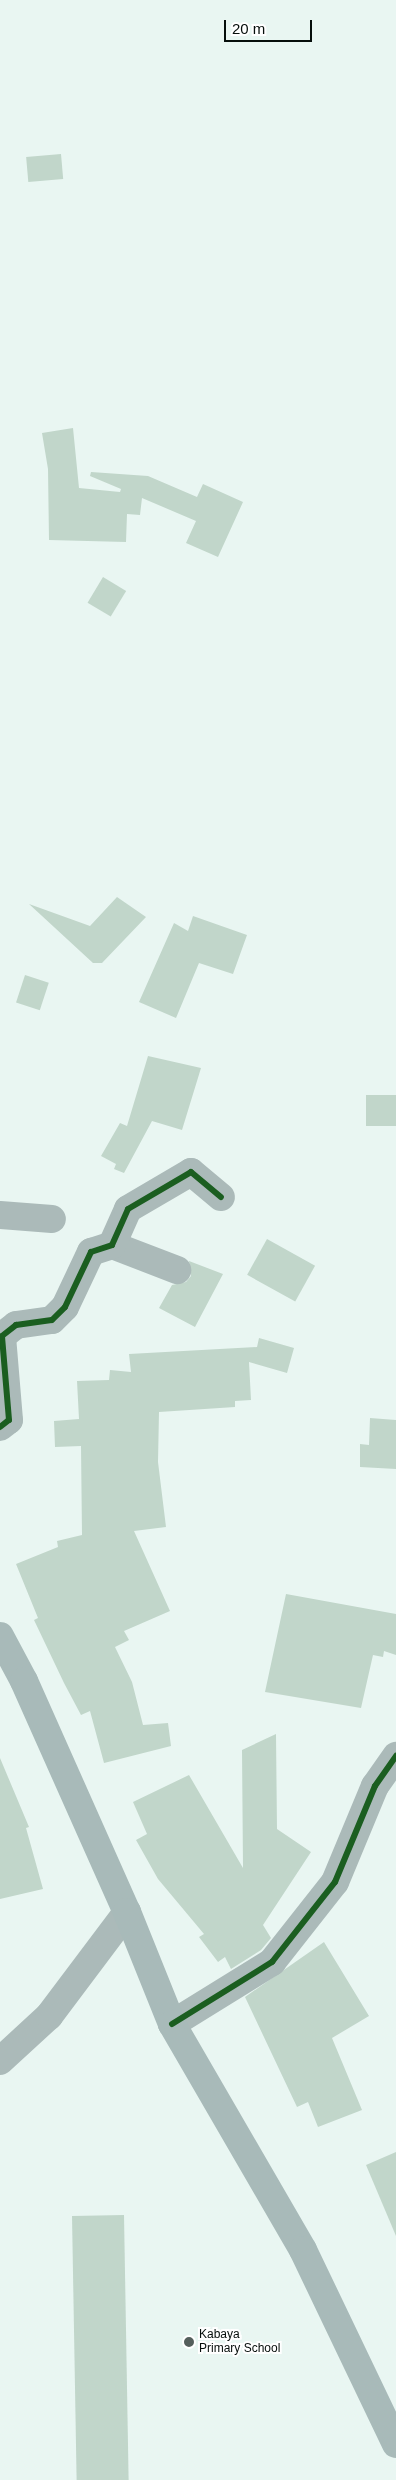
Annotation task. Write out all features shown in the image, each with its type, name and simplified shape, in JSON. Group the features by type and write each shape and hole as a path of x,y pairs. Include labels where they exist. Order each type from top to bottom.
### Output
{"main road":[{"path":"0,1636 24,1681 127,1912 172,2024 302,2250 396,2444"}],"street":[{"path":"112,1245 128,1209 191,1172 221,1197"},
{"path":"0,1215 52,1219"},
{"path":"0,1427 9,1420 2,1336 16,1325 52,1320 65,1307 91,1252 112,1245 177,1270"},
{"path":"172,2024 272,1962 334,1882 375,1786 396,1756"},
{"path":"0,2061 49,2016 127,1912"}],"building":[{"path":"61,154 63,179 28,182 26,157"},
{"path":"73,428 79,488 120,492 121,489 90,476 91,472 148,476 197,497 203,484 243,502 218,557 186,543 196,521 142,498 140,515 127,514 126,542 49,540 48,469 42,433"},
{"path":"103,577 126,591 111,617 88,603"},
{"path":"117,897 146,917 102,963 93,963 29,904 90,926"},
{"path":"193,916 247,935 233,974 199,963 176,1018 139,1002 174,923 188,931"},
{"path":"25,975 49,983 40,1010 16,1003"},
{"path":"148,1056 201,1068 182,1130 152,1121 124,1173 114,1169 116,1164 101,1156 120,1123 127,1126"},
{"path":"366,1095 396,1095 396,1126 366,1126"},
{"path":"267,1239 315,1266 295,1302 247,1275"},
{"path":"189,1261 223,1274 195,1327 159,1308 172,1285 186,1282 191,1276"},
{"path":"259,1338 294,1348 287,1373 249,1362 251,1400 235,1401 235,1407 159,1412 158,1462 166,1527 134,1531 170,1611 124,1631 129,1640 115,1647 132,1682 143,1725 168,1723 171,1746 104,1763 90,1711 81,1715 64,1683 34,1620 38,1618 16,1564 58,1547 57,1541 82,1535 81,1446 55,1447 54,1421 79,1419 77,1381 109,1380 110,1370 131,1372 129,1354 257,1347"},
{"path":"370,1418 396,1420 396,1469 360,1467 360,1444 369,1445"},
{"path":"286,1594 396,1614 396,1655 384,1651 383,1657 373,1655 361,1708 265,1692"},
{"path":"276,1734 277,1829 311,1852 263,1925 271,1938 261,1950 231,1969 225,1957 218,1962 199,1937 204,1934 158,1879 136,1840 147,1834 133,1802 189,1775 243,1868 242,1750"},
{"path":"0,1758 29,1827 26,1828 43,1889 0,1899"},
{"path":"324,1942 369,2016 332,2038 362,2110 318,2127 308,2102 297,2107 245,1997"},
{"path":"396,2152 396,2236 366,2165"},
{"path":"124,2215 129,2480 77,2480 72,2216"}],"cycle path":[{"path":"0,1427 9,1420 2,1336 16,1325 52,1320 65,1307 91,1252 112,1245 128,1209 191,1172 221,1197"},
{"path":"172,2024 272,1962 335,1882 375,1786 396,1756"}],"place":[{"name":"Kabaya Primary School","path":"189,2342"}]}
